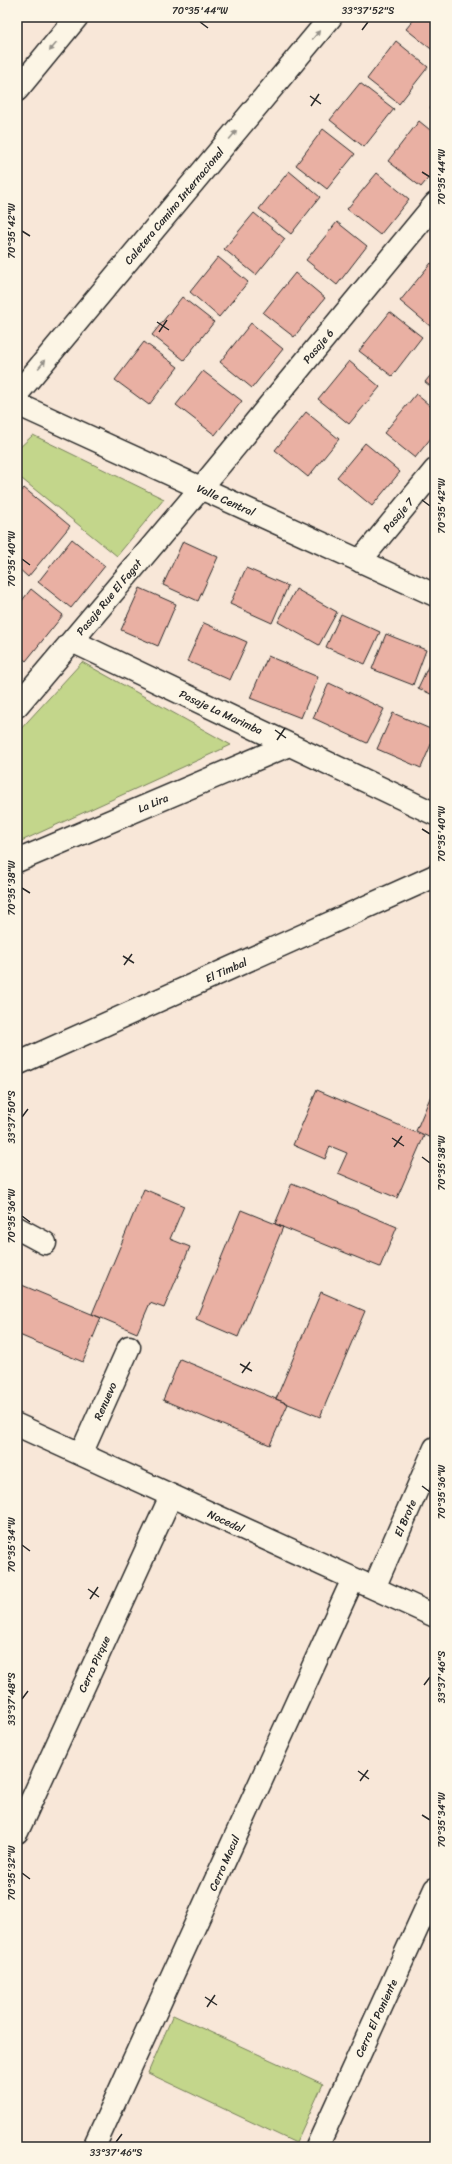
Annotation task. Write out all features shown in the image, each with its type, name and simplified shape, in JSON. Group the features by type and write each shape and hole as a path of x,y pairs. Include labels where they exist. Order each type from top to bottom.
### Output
{"street":[{"path":"17,90 78,17"},
{"name":"Caletera Camino Internacional","path":"17,394 331,17"},
{"name":"Pasaje 6","path":"200,488 435,204"},
{"name":"Valle Central","path":"17,404 435,595"},
{"name":"Pasaje 7","path":"360,561 435,470"},
{"name":"Pasaje Rue El Fagot","path":"17,706 200,488"},
{"name":"Pasaje La Marimba","path":"72,641 435,814"},
{"name":"La Lira","path":"17,860 289,745"},
{"name":"El Timbal","path":"17,1064 435,876"},
{"path":"17,1228 45,1243"},
{"name":"Renuevo","path":"81,1454 129,1347"},
{"name":"Nocedal","path":"17,1425 435,1616"},
{"name":"El Brote","path":"374,1588 435,1448"},
{"name":"Cerro Pirque","path":"17,1832 171,1496"},
{"name":"Cerro Macul","path":"94,2147 353,1579"},
{"name":"Cerro El Poniente","path":"317,2147 435,1889"}],"green space":[{"path":"33,435 164,499 117,556 17,475 17,450"},
{"path":"82,662 231,745 17,843 17,733"},
{"path":"173,2015 323,2084 296,2143 148,2073"}],"building":[{"path":"416,17 435,17 435,52 406,29"},
{"path":"396,41 428,67 399,104 367,79"},
{"path":"360,83 394,109 364,147 330,120"},
{"path":"435,102 435,113 430,108"},
{"path":"419,121 435,134 435,170 421,187 388,161"},
{"path":"323,129 355,154 327,189 296,165"},
{"path":"289,171 320,197 291,234 259,209"},
{"path":"377,173 409,199 380,235 347,209"},
{"path":"254,213 285,239 256,275 224,249"},
{"path":"337,222 367,246 337,285 306,260"},
{"path":"218,257 248,282 219,317 190,292"},
{"path":"431,263 435,266 435,320 430,326 400,301"},
{"path":"295,273 325,298 294,337 263,313"},
{"path":"182,297 214,322 184,360 152,335"},
{"path":"390,312 422,337 392,376 359,351"},
{"path":"251,323 283,349 252,388 220,362"},
{"path":"144,342 178,367 149,405 115,380"},
{"path":"349,361 380,387 349,424 318,399"},
{"path":"435,370 435,390 425,382"},
{"path":"203,371 242,401 215,435 176,405"},
{"path":"416,394 435,410 435,433 415,458 384,433"},
{"path":"306,412 339,439 308,477 275,450"},
{"path":"365,443 400,472 372,506 337,477"},
{"path":"24,488 70,526 28,577 17,567 17,496"},
{"path":"72,539 105,566 71,608 38,582"},
{"path":"183,541 218,557 198,601 163,585"},
{"path":"246,568 288,586 272,623 230,604"},
{"path":"140,588 176,604 158,646 121,630"},
{"path":"31,589 63,615 26,661 17,654 17,607"},
{"path":"296,589 337,612 319,645 278,622"},
{"path":"341,614 380,632 365,664 326,647"},
{"path":"204,623 247,642 230,680 187,661"},
{"path":"386,634 426,650 413,685 372,669"},
{"path":"434,654 435,655 435,696 418,688"},
{"path":"268,656 318,677 301,718 250,698"},
{"path":"329,683 384,709 367,743 313,718"},
{"path":"393,713 435,731 435,735 421,768 377,749"},
{"path":"435,1086 435,1140 416,1131"},
{"path":"317,1090 424,1136 397,1198 338,1173 347,1153 330,1146 325,1159 293,1145"},
{"path":"292,1183 397,1227 380,1267 275,1224"},
{"path":"144,1189 184,1206 170,1239 190,1247 164,1308 150,1303 137,1333 92,1314"},
{"path":"241,1210 283,1227 238,1337 196,1319"},
{"path":"17,1283 101,1318 83,1362 17,1334"},
{"path":"321,1292 365,1311 320,1417 276,1399"},
{"path":"180,1359 288,1404 270,1445 163,1400"}]}
